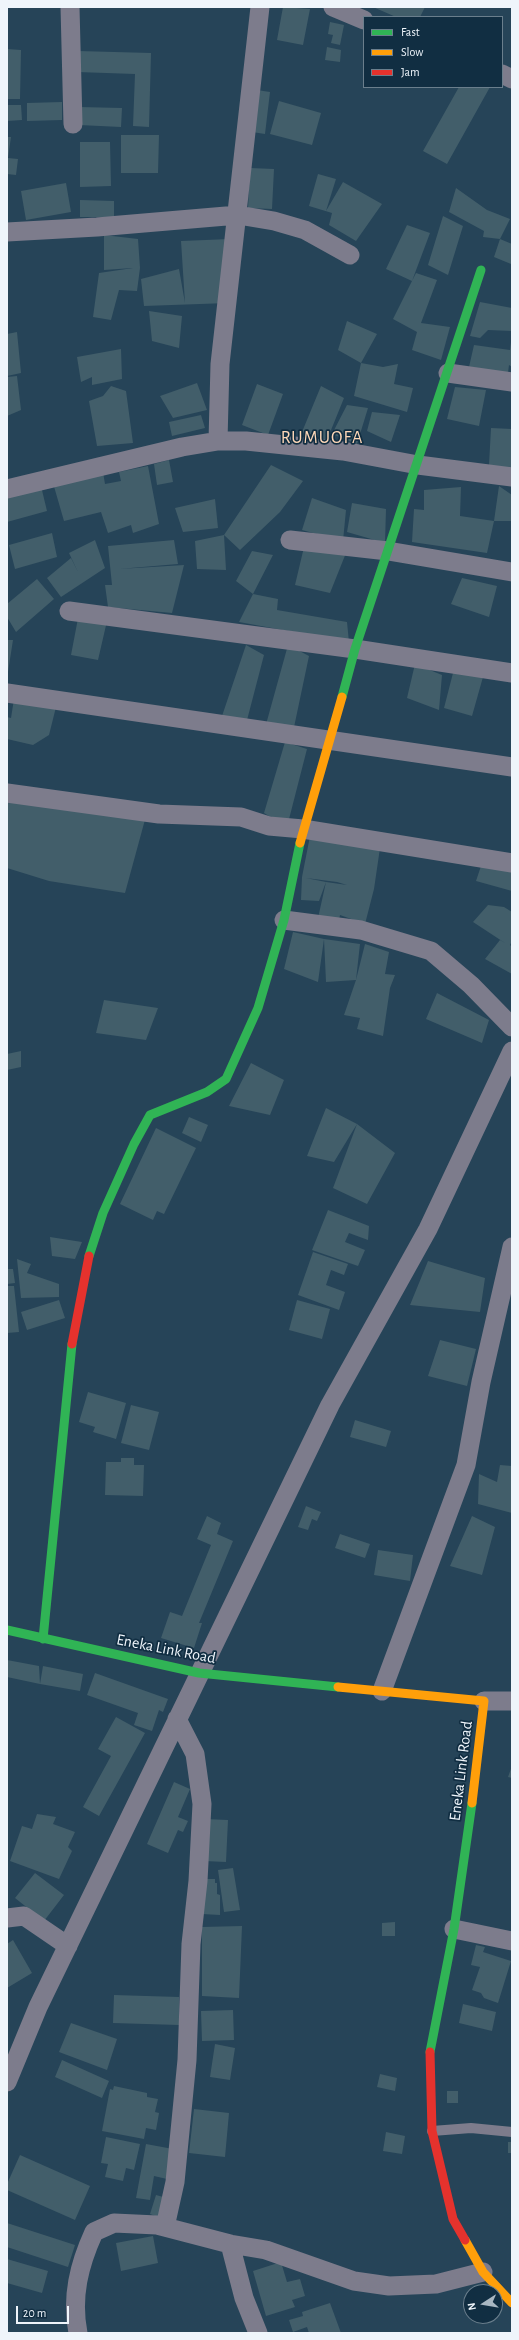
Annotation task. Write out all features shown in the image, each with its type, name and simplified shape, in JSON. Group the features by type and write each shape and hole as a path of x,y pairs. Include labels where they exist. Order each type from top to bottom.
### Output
{"street":[{"path":"70,7 73,124"},
{"path":"218,442 220,364 238,215 260,7"},
{"path":"333,7 363,20"},
{"path":"7,232 97,227 238,215 274,221 305,230 350,255"},
{"path":"43,1639 72,1343 85,1268 104,1213 134,1144 150,1115 208,1092 226,1079 258,1008 284,920 303,828 330,742 355,649 418,465 481,270"},
{"path":"448,373 512,382"},
{"path":"7,489 182,447 218,442 246,441 344,451 418,465 512,477"},
{"path":"290,540 388,551 512,572"},
{"path":"69,611 355,649 512,673"},
{"path":"7,693 330,742 512,767"},
{"path":"7,793 159,814 241,817 270,826 303,828 512,863"},
{"path":"284,920 361,930 432,951 471,985 512,1027"},
{"path":"7,2082 38,2007 330,1405 428,1229 512,1051"},
{"path":"382,1691 466,1465 481,1382 512,1247"},
{"name":"Eneka Link Road","path":"7,1630 199,1673 484,1701 474,1792 454,1929 430,2049 432,2131 453,2219 483,2272 512,2303"},
{"path":"484,1701 512,1701"},
{"path":"165,2227 175,2182 187,2060 191,1944 198,1881 202,1804 195,1754 177,1719"},
{"path":"7,1918 24,1916 68,1946"},
{"path":"454,1929 512,1941"},
{"path":"78,2333 75,2320 75,2287 82,2257 94,2232 114,2223 165,2227 230,2244 266,2250 354,2280 389,2286 436,2284 483,2272"},
{"path":"230,2244 244,2298 258,2333"}],"lane":[{"path":"432,2131 471,2128 512,2132"}],"building":[{"path":"283,7 310,9 303,45 277,40"},
{"path":"373,7 425,7 420,16 394,16"},
{"path":"330,22 344,25 340,45 331,43 333,35 328,34"},
{"path":"327,47 341,50 340,62 325,60"},
{"path":"7,49 21,50 20,99 7,99"},
{"path":"78,51 151,53 149,127 133,126 135,74 77,72"},
{"path":"458,88 489,88 447,164 423,151"},
{"path":"257,90 270,92 265,134 252,132"},
{"path":"279,101 321,113 312,145 270,134"},
{"path":"62,102 62,120 27,121 27,103"},
{"path":"7,105 21,105 22,120 7,121"},
{"path":"79,107 122,108 121,127 79,125"},
{"path":"121,135 159,135 158,173 121,173"},
{"path":"7,137 11,137 8,158 18,159 16,175 7,174"},
{"path":"80,142 110,142 111,186 80,187"},
{"path":"250,168 274,169 272,209 248,208"},
{"path":"318,174 336,179 326,211 343,182 382,204 356,241 329,225 332,213 309,206"},
{"path":"66,183 71,212 26,220 21,191"},
{"path":"456,188 487,210 510,219 500,239 483,237 484,231 449,212"},
{"path":"80,200 114,201 114,217 80,217"},
{"path":"443,216 463,226 448,275 428,265"},
{"path":"407,225 430,233 412,281 386,269"},
{"path":"104,235 138,239 140,268 137,291 119,290 111,320 93,317 99,273 133,268 104,270"},
{"path":"230,239 228,303 144,306 141,279 179,269 185,303 181,241"},
{"path":"500,239 512,244 511,264 494,257"},
{"path":"416,273 437,280 421,323 450,327 441,360 412,350 417,332 393,319"},
{"path":"480,302 512,308 512,331 488,330 480,338 470,336"},
{"path":"149,311 182,316 179,348 152,341"},
{"path":"347,321 377,334 361,363 338,350"},
{"path":"17,332 21,373 7,376 7,334"},
{"path":"511,342 512,367 509,365 508,373 469,367 474,345 510,350"},
{"path":"121,349 122,379 92,385 92,377 81,382 77,357"},
{"path":"361,363 383,367 398,364 394,384 413,388 407,412 354,396"},
{"path":"17,376 21,410 7,416 7,377"},
{"path":"197,383 207,410 173,418 160,396"},
{"path":"257,384 283,394 268,435 242,425"},
{"path":"111,386 126,391 133,443 97,446 89,401 103,396"},
{"path":"321,386 344,398 327,440 302,432"},
{"path":"455,387 486,390 479,426 447,419"},
{"path":"347,405 368,408 357,444 332,434"},
{"path":"372,412 400,415 391,442 367,431"},
{"path":"201,415 205,428 172,436 169,422"},
{"path":"491,428 512,429 512,470 489,465"},
{"path":"169,460 173,482 157,485 154,464"},
{"path":"271,465 303,481 280,512 240,550 224,535"},
{"path":"148,466 159,524 133,533 131,525 108,533 101,512 64,521 53,483 103,472 105,484 121,481 119,472"},
{"path":"41,486 47,511 7,522 7,495"},
{"path":"499,486 512,495 512,521 494,521"},
{"path":"461,487 460,516 494,521 487,553 412,542 414,509 424,510 424,490"},
{"path":"312,498 346,510 343,541 302,530"},
{"path":"215,499 218,528 183,532 175,508"},
{"path":"352,503 386,509 385,543 347,532"},
{"path":"52,533 57,557 15,569 9,545"},
{"path":"224,535 226,570 197,569 195,541"},
{"path":"95,540 105,568 61,597 47,578 71,558 78,572 69,553"},
{"path":"174,540 178,564 119,569 184,565 172,613 108,607 105,585 112,585 108,546"},
{"path":"304,547 346,553 330,593 295,585"},
{"path":"252,551 273,555 253,594 236,581"},
{"path":"462,578 497,586 489,617 451,604"},
{"path":"37,579 54,599 16,632 7,617 7,604"},
{"path":"253,594 278,599 277,610 347,622 349,642 239,622"},
{"path":"79,613 107,621 98,660 71,655"},
{"path":"7,640 13,640 8,672 7,672"},
{"path":"246,645 264,655 246,724 222,716"},
{"path":"288,645 309,656 293,732 265,728"},
{"path":"415,664 442,675 439,710 407,698"},
{"path":"453,673 483,677 472,716 444,708"},
{"path":"14,699 56,707 49,735 33,745 7,739 7,717 11,718"},
{"path":"285,742 307,749 287,827 264,813"},
{"path":"7,800 146,816 125,893 49,881 7,868"},
{"path":"310,836 380,848 374,889 365,924 340,915 339,920 318,918 326,882 319,901 301,900 302,877","holes":["306,878 337,882 347,885 326,882"]},
{"path":"481,866 512,871 512,891 476,881"},
{"path":"488,905 504,907 512,912 512,941 510,945 512,947 512,974 485,959 500,940 505,943 473,922"},
{"path":"293,932 324,939 318,982 284,969"},
{"path":"324,939 360,944 356,980 326,982"},
{"path":"365,944 389,952 385,974 395,975 390,988 383,1036 357,1029 360,1018 344,1015 356,980"},
{"path":"437,993 489,1020 482,1043 426,1019"},
{"path":"104,1000 158,1008 146,1040 96,1033"},
{"path":"21,1051 21,1067 7,1070 7,1054"},
{"path":"251,1063 284,1080 270,1115 229,1106"},
{"path":"326,1108 357,1124 334,1162 307,1156"},
{"path":"189,1117 208,1125 201,1142 182,1133"},
{"path":"357,1124 395,1153 367,1204 333,1188"},
{"path":"156,1128 196,1148 164,1214 157,1211 153,1220 120,1204"},
{"path":"328,1210 369,1226 368,1240 349,1233 345,1242 365,1250 358,1266 312,1250"},
{"path":"50,1237 82,1242 75,1259 52,1256"},
{"path":"313,1252 348,1264 344,1275 331,1270 326,1285 345,1292 339,1310 298,1295"},
{"path":"17,1259 31,1264 27,1273 59,1284 59,1297 21,1298"},
{"path":"428,1261 485,1278 480,1312 410,1305"},
{"path":"7,1269 13,1269 15,1283 7,1284"},
{"path":"7,1286 14,1286 19,1332 7,1333"},
{"path":"59,1300 65,1318 27,1330 21,1312"},
{"path":"297,1300 330,1309 322,1339 289,1330"},
{"path":"440,1340 476,1349 467,1386 428,1376"},
{"path":"88,1392 126,1403 116,1439 93,1432 95,1427 79,1422"},
{"path":"131,1405 159,1412 149,1450 121,1443"},
{"path":"355,1420 391,1431 386,1447 350,1437"},
{"path":"121,1458 134,1458 134,1465 144,1465 143,1496 105,1495 106,1462 121,1462"},
{"path":"500,1465 512,1466 512,1513 478,1504 479,1474 497,1482"},
{"path":"306,1506 321,1512 317,1521 312,1519 308,1530 298,1527"},
{"path":"207,1516 221,1523 217,1534 233,1541 199,1623 202,1623 194,1648 161,1638 170,1612 182,1616 211,1545 197,1539"},
{"path":"472,1516 495,1527 482,1575 450,1566"},
{"path":"340,1534 370,1544 365,1558 335,1548"},
{"path":"378,1550 413,1555 410,1581 374,1575"},
{"path":"7,1660 39,1666 40,1684 7,1677"},
{"path":"43,1666 83,1674 80,1691 40,1684"},
{"path":"95,1673 168,1699 163,1712 159,1710 152,1731 134,1725 138,1713 87,1695"},
{"path":"116,1717 145,1733 99,1816 83,1807 111,1756 98,1749"},
{"path":"512,1766 512,1778 508,1777"},
{"path":"174,1782 190,1789 178,1817 188,1821 183,1832 178,1830 168,1853 147,1844"},
{"path":"37,1814 56,1817 53,1824 75,1832 68,1847 72,1851 59,1879 10,1861 22,1826 32,1829"},
{"path":"205,1819 228,1820 226,1862 204,1861"},
{"path":"233,1868 240,1910 224,1912 218,1870"},
{"path":"35,1873 64,1895 44,1921 15,1898"},
{"path":"203,1879 215,1879 215,1883 217,1883 217,1894 220,1895 220,1915 202,1914"},
{"path":"395,1922 395,1936 382,1936 382,1923"},
{"path":"242,1926 239,1998 202,1996 202,1927"},
{"path":"13,1940 32,1973 7,1988 7,1944"},
{"path":"476,1945 485,1947 483,1952 511,1961 498,2003 484,1998 481,1993 472,1990 480,1967 471,1965"},
{"path":"114,1995 179,1997 179,2025 113,2023"},
{"path":"463,2004 496,2012 492,2031 459,2023"},
{"path":"233,2010 234,2040 202,2041 201,2011"},
{"path":"71,2023 117,2039 107,2070 59,2052"},
{"path":"215,2044 235,2048 230,2080 210,2077"},
{"path":"62,2060 109,2081 102,2098 55,2077"},
{"path":"380,2074 397,2078 395,2091 377,2087"},
{"path":"114,2086 147,2093 147,2097 158,2099 155,2112 159,2113 156,2130 146,2128 144,2139 102,2131 110,2089 113,2090"},
{"path":"447,2091 458,2091 458,2103 447,2103"},
{"path":"194,2109 229,2113 225,2157 189,2153"},
{"path":"386,2132 405,2136 402,2154 383,2151"},
{"path":"106,2137 140,2144 134,2170 126,2168 123,2181 105,2177 108,2164 101,2163"},
{"path":"508,2142 512,2142 512,2153 508,2153"},
{"path":"146,2144 173,2149 167,2179 154,2176 150,2200 136,2198"},
{"path":"20,2155 90,2186 75,2220 7,2190 7,2184"},
{"path":"156,2195 167,2198 161,2218 150,2214"},
{"path":"7,2223 75,2245 68,2267 7,2247"},
{"path":"153,2236 158,2263 121,2271 116,2243"},
{"path":"7,2259 48,2271 42,2293 7,2283"},
{"path":"281,2262 287,2282 300,2279 305,2296 292,2300 295,2307 266,2316 253,2271"},
{"path":"330,2303 341,2333 309,2333 307,2327 293,2332 289,2320 303,2316 302,2312"}],"traffic: fast":[{"path":"342,697 355,649 481,270"},
{"path":"89,1256 103,1213 134,1144 150,1115 207,1092 226,1079 258,1008 284,920 300,843"},
{"path":"43,1639 72,1344"},
{"path":"7,1630 199,1673 338,1687"},
{"path":"430,2052 454,1929 472,1803"}],"traffic: slow":[{"path":"300,843 342,697"},
{"path":"338,1687 484,1701 472,1803"},
{"path":"465,2240 483,2272 512,2303"}],"traffic: jam":[{"path":"72,1344 89,1256"},
{"path":"430,2052 432,2131 453,2219 465,2240"}],"district":[{"name":"RUMUOFA","path":"322,438"}]}
